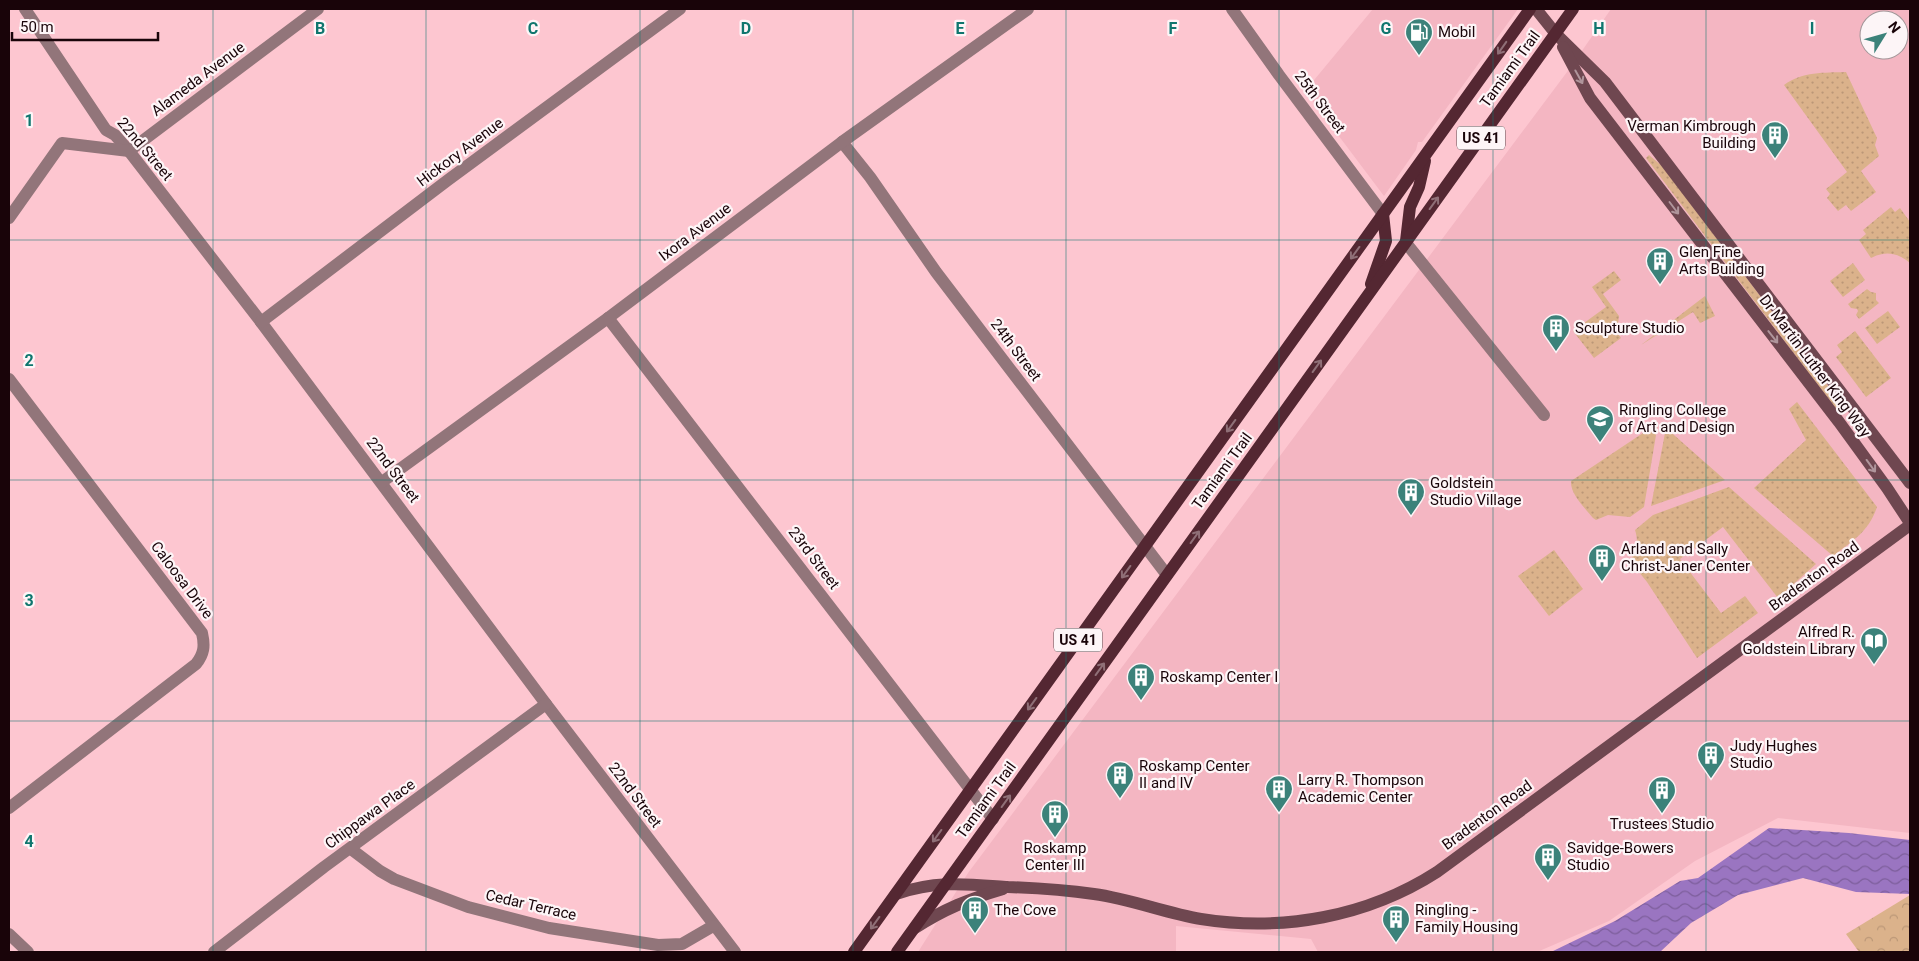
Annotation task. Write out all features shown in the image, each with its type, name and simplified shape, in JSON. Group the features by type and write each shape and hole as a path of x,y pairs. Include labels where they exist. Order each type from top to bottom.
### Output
{"main road":[{"name":"Tamiami Trail","path":"854,952 1530,9"},
{"name":"Tamiami Trail","path":"896,952 1574,9"},
{"path":"1406,243 1410,207 1419,187 1427,154"},
{"path":"1366,298 1386,241 1383,214"}],"street":[{"name":"22nd Street","path":"25,9 106,130 115,134 129,151 261,322 713,926 735,952"},
{"name":"Alameda Avenue","path":"129,151 318,9"},
{"name":"Hickory Avenue","path":"261,322 448,180 680,9"},
{"name":"Ixora Avenue","path":"382,482 608,318 842,142 1028,9"},
{"name":"25th Street","path":"1232,9 1383,214"},
{"name":"Dr Martin Luther King Way","path":"1536,9 1556,34 1605,82 1910,483"},
{"name":"Dr Martin Luther King Way","path":"1556,34 1590,98 1839,422 1887,488 1910,524"},
{"name":"24th Street","path":"842,142 870,177 936,272 1167,575"},
{"path":"9,218 62,143 129,151"},
{"path":"1406,243 1544,415"},
{"name":"23rd Street","path":"608,318 993,819"},
{"name":"Caloosa Drive","path":"9,380 202,633 205,645 202,656 196,664 9,808"},
{"name":"Bradenton Road","path":"896,894 918,886 946,883 1012,887 1094,894 1200,918 1236,922 1274,923 1308,920 1372,904 1408,888 1437,872 1910,524"},
{"name":"Chippawa Place","path":"214,952 324,867 546,704"},
{"name":"Cedar Terrace","path":"351,849 394,879 468,907 549,928 628,942 682,944 713,926"},
{"name":"Bradenton Road","path":"912,930 939,912 973,898 1012,887"},
{"path":"9,934 28,952"}],"shaded area":[{"path":"1373,9 1518,9 1422,142 1418,142 1416,150 1384,196 1305,91"},
{"name":"Ringling College of Art and Design","path":"1611,9 1910,9 1910,833 1778,818 1695,861 1609,921 1537,952 1318,952 1311,939 1176,926 1176,952 918,952 968,873 1570,68"}],"green space":[{"path":"1846,72 1877,138 1875,145 1879,156 1861,171 1876,192 1851,211 1846,205 1838,211 1827,198 1830,194 1826,189 1847,172 1784,85 1791,80 1806,75"},
{"path":"1649,155 1662,166 1847,411 1843,413 1835,407 1817,384 1646,158"},
{"path":"1891,207 1895,212 1900,208 1910,222 1910,263 1901,257 1887,253 1871,258 1859,240 1866,234 1863,230"},
{"path":"1853,263 1865,280 1843,297 1830,281"},
{"path":"1614,271 1621,280 1603,294 1619,316 1617,332 1621,338 1594,358 1573,331 1606,307 1592,287"},
{"path":"1867,289 1876,293 1876,300 1879,303 1859,319 1856,315 1857,309 1851,308 1848,304"},
{"path":"1705,296 1715,316 1700,323 1693,312 1641,345"},
{"path":"1888,311 1900,327 1877,344 1865,328"},
{"path":"1855,331 1891,378 1866,397 1836,357 1842,352 1837,345"},
{"path":"1797,402 1877,507 1864,530 1833,556 1754,488 1806,440 1789,409"},
{"path":"1658,423 1644,507 1630,517 1608,515 1596,520 1575,496 1571,481"},
{"path":"1666,428 1725,480 1651,506"},
{"path":"1729,487 1816,564 1778,598 1723,527 1680,559 1721,613 1745,596 1758,613 1697,658 1647,582 1630,561 1636,546 1635,530 1653,515"},
{"path":"1554,550 1583,589 1549,616 1518,576"},
{"path":"1910,895 1910,952 1859,952 1846,934"}],"water":[{"path":"1769,828 1849,833 1910,840 1910,894 1856,892 1803,878 1738,895 1691,923 1660,952 1551,952 1615,921 1680,881 1698,878"}],"place":[{"name":"Mobil","path":"1419,56"},
{"name":"Verman Kimbrough Building","path":"1775,159"},
{"name":"Glen Fine Arts Building","path":"1660,285"},
{"name":"Sculpture Studio","path":"1556,352"},
{"name":"Ringling College of Art and Design","path":"1600,443"},
{"name":"Goldstein Studio Village","path":"1411,516"},
{"name":"Arland and Sally Christ-Janer Center","path":"1602,582"},
{"name":"Alfred R. Goldstein Library","path":"1874,665"},
{"name":"Roskamp Center I","path":"1141,701"},
{"name":"Judy Hughes Studio","path":"1711,779"},
{"name":"Roskamp Center II and IV","path":"1120,799"},
{"name":"Larry R. Thompson Academic Center","path":"1279,813"},
{"name":"Trustees Studio","path":"1662,814"},
{"name":"Roskamp Center III","path":"1055,838"},
{"name":"Savidge-Bowers Studio","path":"1548,881"},
{"name":"The Cove","path":"975,934"},
{"name":"Ringling - Family Housing","path":"1396,943"}]}
